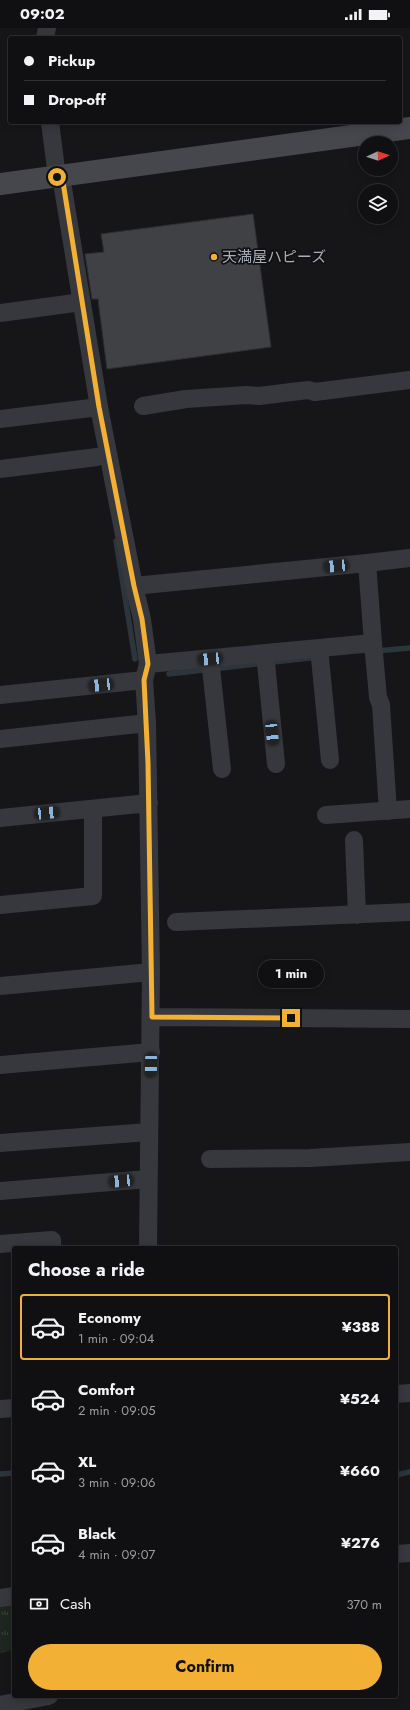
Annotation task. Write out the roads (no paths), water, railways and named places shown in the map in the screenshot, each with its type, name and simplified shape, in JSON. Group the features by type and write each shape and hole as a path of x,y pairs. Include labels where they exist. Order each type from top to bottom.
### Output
{"street":[{"path":"50,124 77,302 95,408 142,619 146,672 152,1017 145,1052 143,1179 148,1246"},
{"path":"0,184 410,128"},
{"path":"0,313 77,302"},
{"path":"143,406 186,399 246,395 259,396 308,390 315,392 410,380"},
{"path":"0,419 95,408"},
{"path":"0,468 97,457"},
{"path":"134,586 410,558"},
{"path":"367,563 378,697 382,705 388,811"},
{"path":"0,695 146,672 211,667 373,649"},
{"path":"320,654 330,760"},
{"path":"265,660 276,764"},
{"path":"211,667 222,769"},
{"path":"0,739 147,723"},
{"path":"0,818 149,804"},
{"path":"0,905 93,896 93,809"},
{"path":"326,815 410,809"},
{"path":"354,840 356,915"},
{"path":"176,922 410,912"},
{"path":"0,986 151,972"},
{"path":"152,1017 410,1018"},
{"path":"0,1065 145,1052"},
{"path":"0,1142 144,1133"},
{"path":"210,1159 310,1158 410,1152"},
{"path":"0,1191 143,1179"},
{"path":"0,1244 52,1240 52,1246"},
{"path":"398,1394 410,1393"},
{"path":"0,1409 12,1408"},
{"path":"398,1554 410,1553"},
{"path":"0,1598 12,1596"},
{"path":"0,1705 38,1698"}],"waterway":[{"path":"116,541 135,659"},
{"path":"376,651 410,648"},
{"path":"169,674 318,657"},
{"path":"398,1475 410,1472"},
{"path":"0,1474 12,1473"}],"place":[{"name":"天満屋ハピーズ","path":"214,257"}]}
